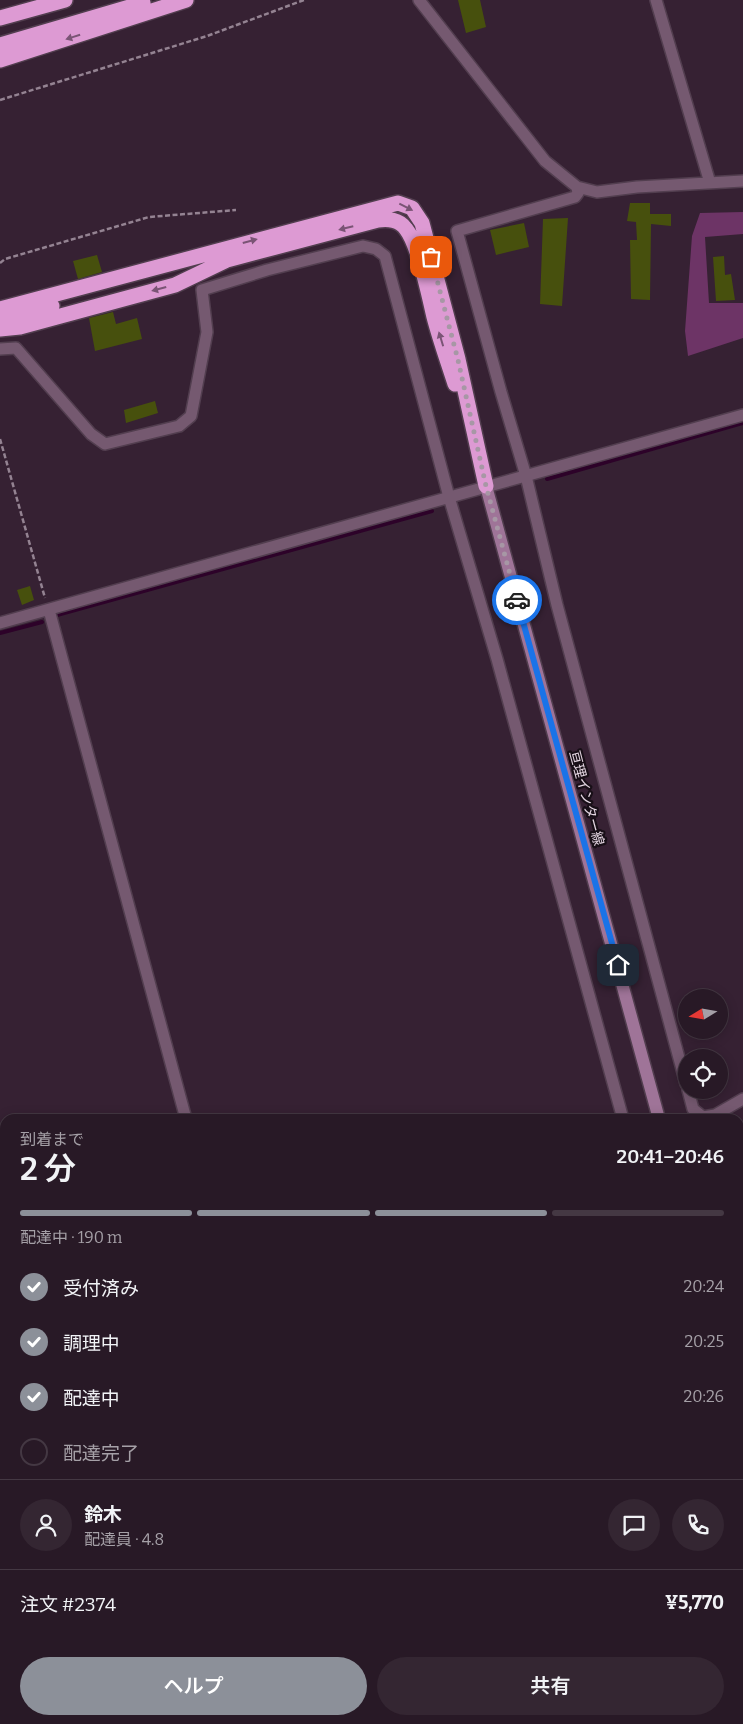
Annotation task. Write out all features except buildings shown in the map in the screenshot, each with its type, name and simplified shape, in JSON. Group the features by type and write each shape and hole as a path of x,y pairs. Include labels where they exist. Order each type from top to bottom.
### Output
{"highway":[{"path":"0,18 65,0"},
{"path":"0,45 154,0"},
{"path":"0,60 186,0"},
{"path":"0,11 47,5"},
{"path":"0,322 398,203 412,208 422,223 458,360 486,486"},
{"path":"0,300 169,256 226,254"},
{"path":"0,309 169,266 226,254"},
{"path":"0,329 20,327 175,285 226,254"}],"main road":[{"name":"亘理インター線","path":"486,486 659,1114"}],"street":[{"path":"419,0 545,161 577,187 597,192 637,187 743,181"},
{"path":"656,0 710,183"},
{"path":"577,187 578,193 575,198 457,231 526,476 567,641 678,1054"},
{"path":"0,349 16,348 91,434 106,444 179,426 191,416 206,332 202,290 267,270 363,246 376,249 385,256 449,497 497,659 622,1114"},
{"path":"0,616 6,622 743,415"},
{"path":"48,610 185,1114"},
{"path":"690,1099 693,1109 699,1114"},
{"path":"718,1114 743,1099"}],"path":[{"path":"0,100 208,36 304,0"},
{"path":"0,262 149,217 236,210"},
{"path":"0,439 48,610"}],"shaded area":[{"path":"743,212 743,234 705,237 709,303 743,303 743,338 688,356 685,331 692,236 700,213"}],"waterway":[{"path":"547,479 743,423"},
{"path":"57,615 432,511"},
{"path":"0,633 42,622"}],"way so far":[{"path":"431,257 458,360 486,486 517,600"}],"route":[{"path":"517,600 618,965"}]}
